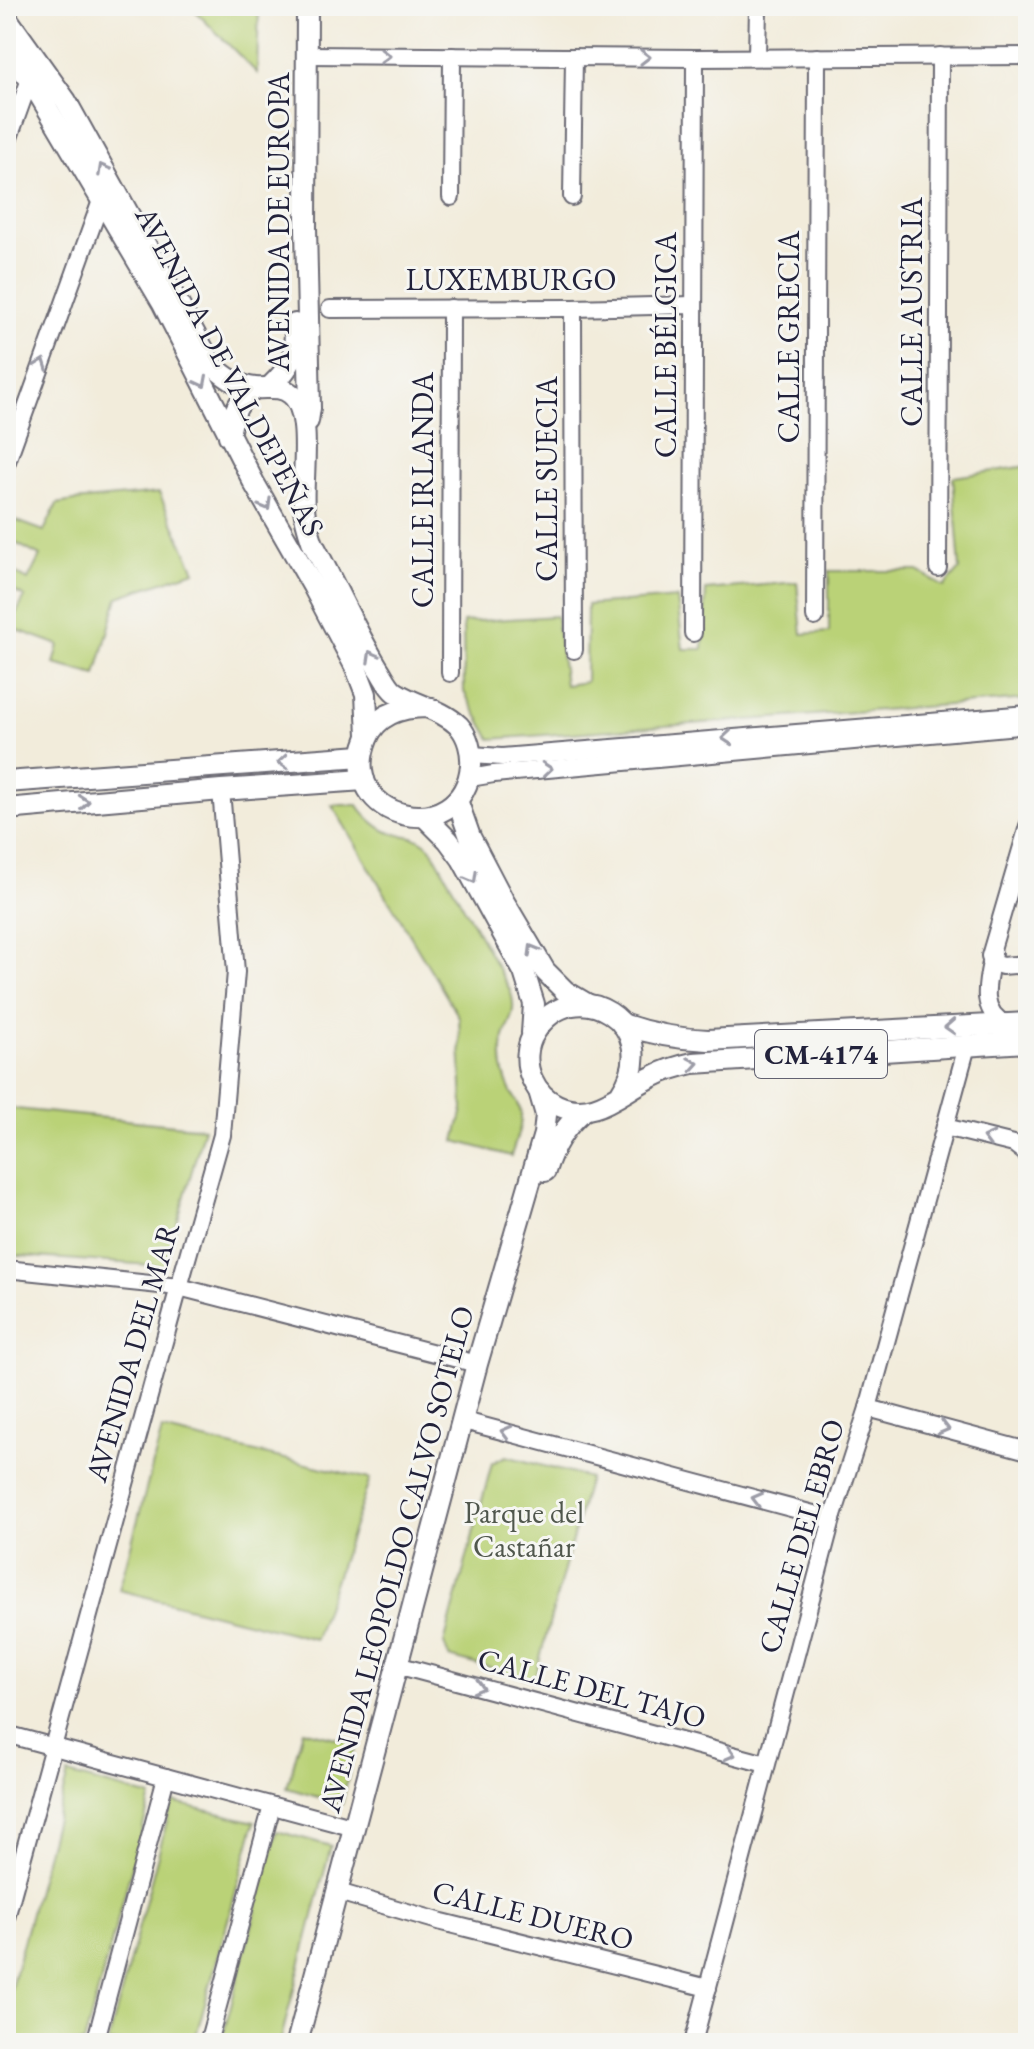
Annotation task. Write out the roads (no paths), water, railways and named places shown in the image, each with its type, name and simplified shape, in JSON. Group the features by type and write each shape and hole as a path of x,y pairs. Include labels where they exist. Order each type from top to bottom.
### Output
{"main road":[{"name":"AVENIDA DE EUROPA","path":"229,436 240,401 291,364 294,350 295,6"},
{"name":"AVENIDA DE EUROPA","path":"304,436 310,408 306,227 307,6"},
{"name":"AVENIDA DE VALDEPEÑAS","path":"6,17 66,101 212,365 224,377 239,384 289,391 301,406 304,508 313,544 392,691 427,707"},
{"name":"AVENIDA DE VALDEPEÑAS","path":"6,50 30,79 163,304 229,436 313,586 356,668 366,694 368,735"},
{"path":"405,707 427,707 448,716 463,731 472,755 470,778 457,800 442,811 425,817 410,817 382,806 370,793 364,780 361,756 368,735 385,716 405,707"},
{"path":"6,782 361,756"},
{"path":"6,809 364,780"},
{"path":"425,817 462,859 524,972 534,1004 528,1064 531,1078 539,1091 551,1102 566,1109 583,1111 610,1102 621,1093 634,1067 630,1037 612,1014 565,991 545,971 470,837 457,800"},
{"path":"532,1036 542,1021 556,1010 587,1004"},
{"name":"CM-4174","path":"622,1024 685,1040 708,1040 1028,1023"},
{"name":"CM-4174","path":"621,1093 652,1076 693,1063 1028,1042"},
{"name":"AVENIDA LEOPOLDO CALVO SOTELO","path":"297,2043 477,1364 544,1134 546,1115 539,1091"},
{"name":"AVENIDA LEOPOLDO CALVO SOTELO","path":"305,2043 468,1422 549,1158 571,1121 583,1111"}],"street":[{"path":"757,57 758,6"},
{"path":"307,55 695,58 1028,56"},
{"path":"451,197 452,56"},
{"name":"CALLE AUSTRIA","path":"938,568 940,56"},
{"path":"572,197 574,57"},
{"name":"CALLE GRECIA","path":"815,617 817,57"},
{"name":"CALLE BÉLGICA","path":"693,633 695,58"},
{"path":"6,146 30,79"},
{"path":"6,464 102,198"},
{"name":"LUXEMBURGO","path":"330,309 693,305"},
{"name":"CALLE IRLANDA","path":"450,673 451,308"},
{"name":"CALLE SUECIA","path":"573,308 574,650"},
{"path":"472,755 502,757 1028,714"},
{"path":"470,778 1028,725"},
{"name":"AVENIDA DEL MAR","path":"6,1918 222,1135 236,972 221,790"},
{"path":"1006,1024 995,1017 987,1004 990,956 1025,849 1028,826"},
{"path":"991,961 1002,966 1028,964"},
{"name":"CALLE DEL EBRO","path":"693,2043 832,1519 868,1408 967,1046"},
{"path":"945,1127 1014,1144 1028,1155"},
{"path":"6,1269 179,1287 477,1364"},
{"path":"868,1408 1028,1451"},
{"path":"468,1422 832,1519"},
{"name":"CALLE DEL TAJO","path":"404,1667 766,1764"},
{"path":"6,1734 355,1828"},
{"path":"95,2043 166,1777"},
{"path":"208,2043 272,1806"},
{"name":"CALLE DUERO","path":"345,1894 442,1922 708,1988"}],"park label":[{"name":"Parque del Castañar","path":"524,1529"}]}
